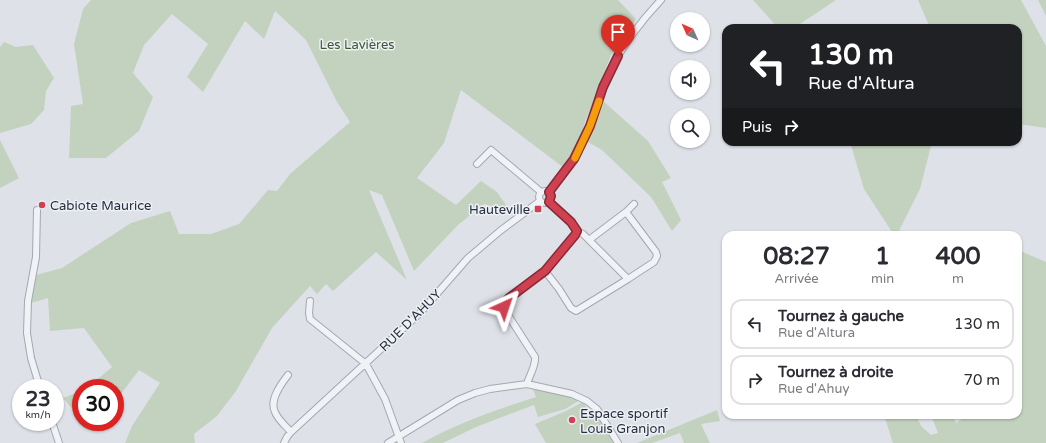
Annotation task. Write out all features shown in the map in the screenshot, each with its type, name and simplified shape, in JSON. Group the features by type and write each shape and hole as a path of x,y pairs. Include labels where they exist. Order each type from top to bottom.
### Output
{"street":[{"path":"549,192 574,159 590,126 603,87 624,46 636,29 661,0"},
{"path":"477,164 491,150 541,192"},
{"path":"549,192 545,190 541,192 538,196 540,202 549,202 571,222 577,231 583,234 628,278"},
{"path":"549,192 551,196 549,202"},
{"name":"RUE D'AHUY","path":"284,443 292,432 420,313 468,258 500,231 540,202"},
{"path":"589,240 626,212 634,204"},
{"path":"36,210 36,257 28,302 27,333 31,358 37,379"},
{"path":"545,271 571,308 576,311 654,262 657,256 656,252 626,212"},
{"path":"527,384 535,362 535,357 506,312 505,304 509,298 545,271 572,240 577,231"},
{"path":"310,301 310,319 366,364 385,399 400,440"},
{"path":"288,375 275,396 274,410 278,417 292,432"},
{"path":"388,443 400,440 447,406 462,398 490,389 527,384 572,394 587,401 596,409 618,443"},
{"path":"55,431 58,443"}],"green space":[{"name":"Les Lavières","path":"91,0 618,0 636,19 611,55 584,125 581,139 564,168 461,90 444,143 417,178 456,205 481,181 497,192 506,205 501,209 484,204 458,225 414,271 382,195 369,190 407,280 376,252 333,291 326,284 317,294 310,286 272,328 236,391 217,416 194,434 195,443 125,443 132,426 160,383 139,370 124,390 124,379 98,379 112,367 84,328 50,331 48,298 31,303 36,275 62,268 131,223 170,211 179,234 211,234 239,224 268,190 277,191 290,174 350,122 337,102 306,40 275,11 264,39 245,21 203,92 187,77 208,44 172,14 144,45 133,73 153,97 139,131 106,158 69,158 71,106 83,104 74,44 83,9"},
{"path":"753,0 836,0 800,24 774,24"},
{"path":"918,0 1021,0 1046,46 1046,128 1022,125 1022,24 928,24"},
{"path":"1038,0 1046,0 1046,16"},
{"path":"4,42 16,47 33,45 54,78 46,91 44,110 31,124 0,133 0,47"},
{"path":"603,101 648,141 671,178 662,182 681,220 672,231 651,197 602,150 586,141"},
{"path":"0,140 19,178 0,188"},
{"path":"851,146 931,146 920,189 899,231 891,231 864,189"},
{"path":"1022,252 1046,262 1046,443 893,443 885,419 918,419 921,426 931,435 938,433 933,419 954,419 956,423 962,419 1022,419"},
{"path":"532,387 564,394 580,400 565,409 538,417 534,405 476,427 443,443 422,443 463,423 536,397"},
{"path":"72,394 72,408 64,399 64,398"},
{"name":"Espace sportif Louis Granjon","path":"583,402 591,414 598,416 614,443 546,443 535,424"},
{"path":"717,410 720,421 701,424 710,443 684,443 680,433 652,443 637,443"}],"slow traffic":[{"path":"575,158 590,126 599,101"}],"place":[{"name":"Cabiote Maurice","path":"42,205"},
{"name":"Hauteville","path":"538,209"},
{"name":"Espace sportif Louis Granjon","path":"572,420"}],"route":[{"path":"504,307 509,298 549,267 572,240 577,231 574,225 549,202 551,196 549,192 574,159 590,126 603,87 618,56"}]}
